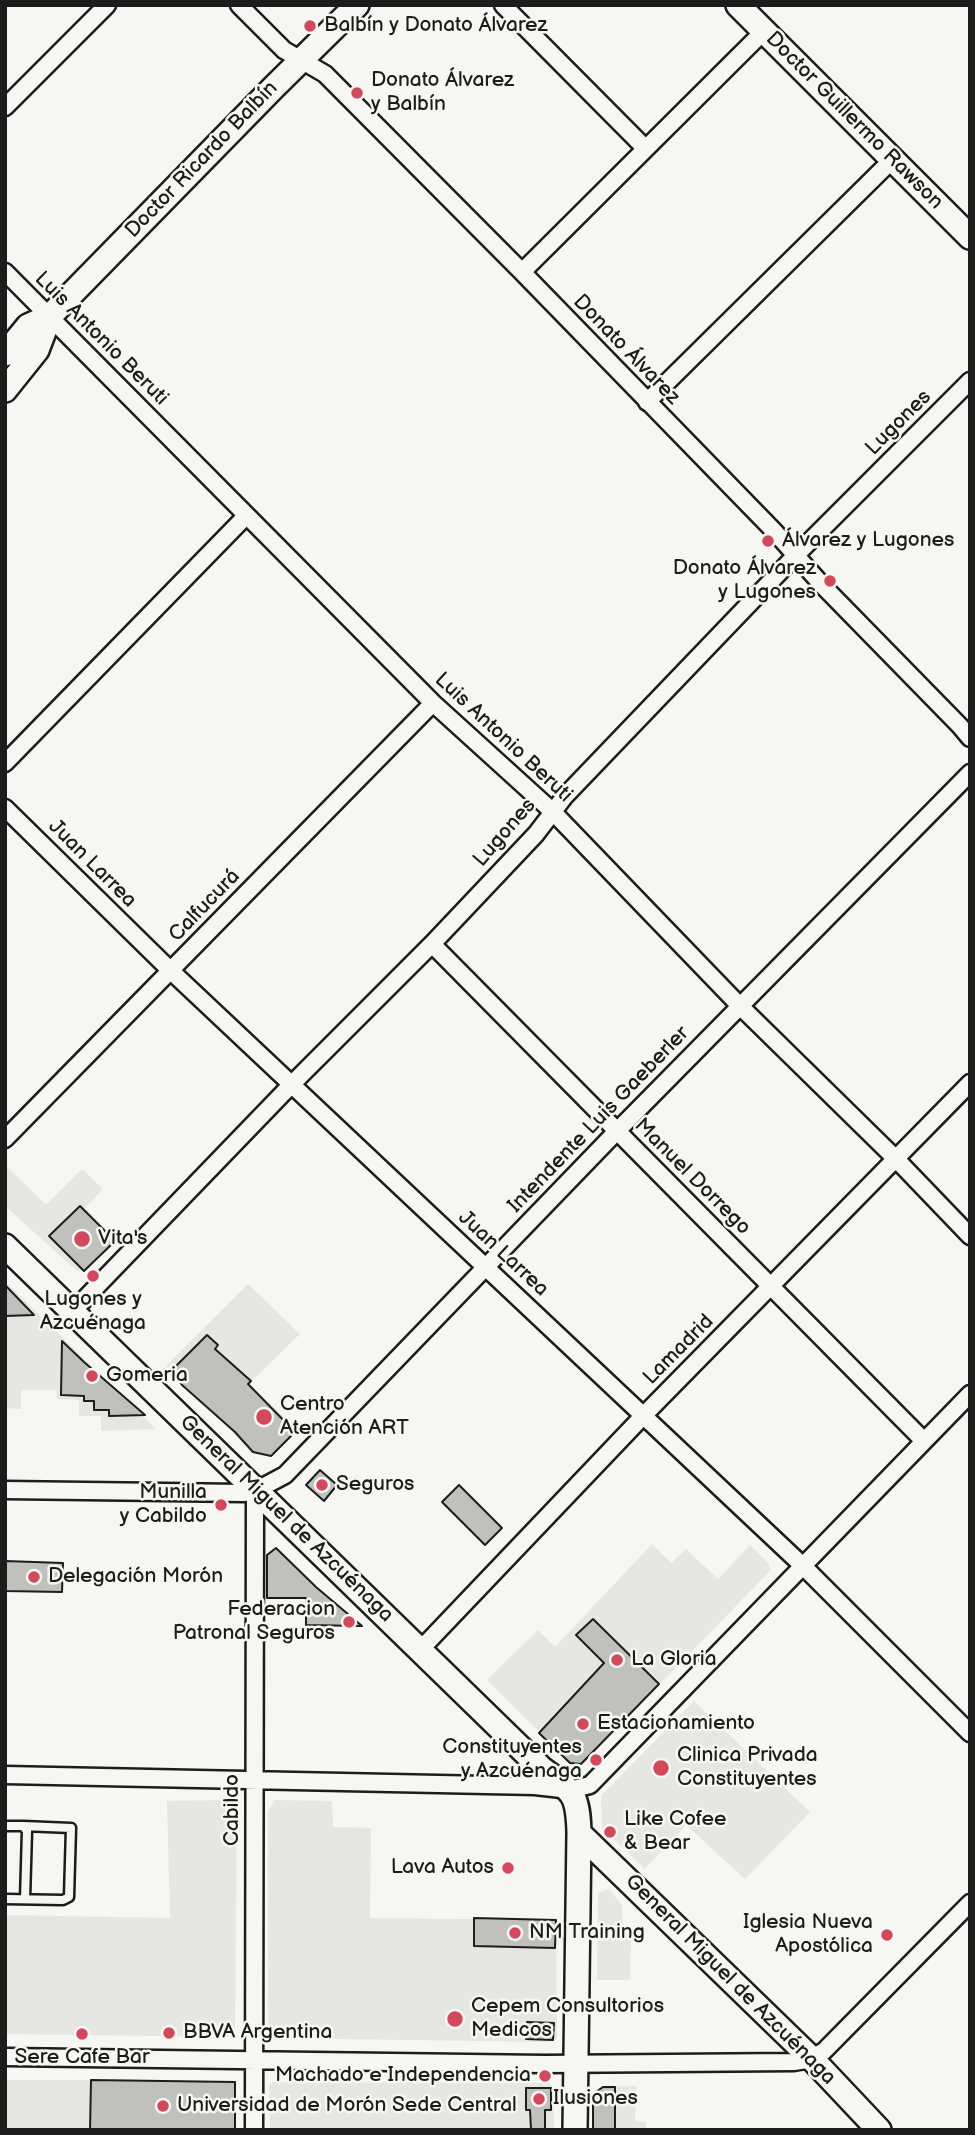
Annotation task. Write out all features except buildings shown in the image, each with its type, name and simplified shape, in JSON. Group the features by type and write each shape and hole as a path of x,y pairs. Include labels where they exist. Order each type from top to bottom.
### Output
{"street":[{"path":"5,107 107,5"},
{"name":"Donato Álvarez","path":"240,5 284,50 325,74 522,272 970,738"},
{"name":"Doctor Ricardo Balbín","path":"5,354 28,326 50,316 357,5"},
{"path":"503,5 645,148"},
{"name":"Doctor Guillermo Rawson","path":"738,5 970,237"},
{"path":"522,272 764,31"},
{"path":"647,402 893,159"},
{"name":"Luis Antonio Beruti","path":"5,272 433,702 552,811 740,1006 897,1160 970,1236"},
{"name":"Doctor Ricardo Balbín","path":"5,390 37,350 50,316"},
{"name":"Lugones","path":"72,1312 291,1085 432,944 536,834 552,811 796,555 970,381"},
{"path":"5,763 246,516"},
{"name":"Calfucurá","path":"5,1139 433,702"},
{"name":"Intendente Luis Gaeberler","path":"255,1491 285,1475 485,1266 970,773"},
{"name":"Juan Larrea","path":"5,808 170,971 802,1565 970,1733"},
{"name":"Manuel Dorrego","path":"432,944 923,1440"},
{"name":"Lamadrid","path":"421,1649 644,1415 970,1083"},
{"name":"General Miguel de Azcuénaga","path":"5,1245 541,1768 570,1790"},
{"path":"5,1776 535,1786 570,1790 590,1785 970,1394"},
{"path":"5,1490 255,1491"},
{"name":"Cabildo","path":"254,2130 255,1491"},
{"path":"570,1790 578,1805 579,1833 575,2130"},
{"name":"General Miguel de Azcuénaga","path":"579,1833 812,2059 868,2124"},
{"path":"5,2057 576,2064 794,2062 812,2059 824,2051 970,1902"}],"lane":[{"path":"5,1826 69,1827 71,1831 69,1898 5,1899"},
{"path":"23,1826 27,1831 25,1899"}],"shaded area":[{"path":"5,1165 46,1205 82,1169 103,1189 85,1208 117,1241 86,1270 77,1271 5,1206"},
{"path":"5,1281 156,1429 101,1431 101,1416 79,1416 79,1400 57,1399 56,1390 21,1390 21,1409 5,1408"},
{"path":"248,1284 300,1334 249,1384 297,1429 270,1455 253,1453 166,1366"},
{"path":"652,1544 671,1563 686,1549 718,1579 750,1545 768,1563 771,1570 583,1763 573,1765 487,1680 538,1630 555,1647"},
{"path":"694,1701 810,1812 745,1879 686,1825 645,1869 602,1828 601,1796"},
{"path":"228,1800 237,1810 235,2031 229,2037 5,2034 5,1915 170,1918 167,1801"},
{"path":"275,1800 332,1801 333,1827 371,1828 370,1918 556,1920 557,2039 547,2042 272,2038 268,2031 268,1811"},
{"path":"609,1889 622,1905 623,1935 631,1936 630,1980 597,1980 598,1893"},
{"path":"5,2080 91,2080 90,2130 5,2130"},
{"path":"273,2082 549,2083 553,2087 554,2130 270,2130 269,2086"},
{"path":"603,2086 636,2086 635,2121 646,2122 646,2130 593,2130 592,2094"}],"place":[{"name":"Balbín y Donato Álvarez","path":"310,26"},
{"name":"Donato Álvarez y Balbín","path":"357,93"},
{"name":"Álvarez y Lugones","path":"768,541"},
{"name":"Donato Álvarez y Lugones","path":"830,581"},
{"name":"Vita's","path":"82,1239"},
{"name":"Lugones y Azcuénaga","path":"93,1276"},
{"name":"Gomeria","path":"92,1376"},
{"name":"Centro Atención ART","path":"264,1417"},
{"name":"Seguros","path":"322,1485"},
{"name":"Munilla y Cabildo","path":"221,1505"},
{"name":"Delegación Morón","path":"34,1577"},
{"name":"Federacion Patronal Seguros","path":"349,1622"},
{"name":"La Gloria","path":"617,1660"},
{"name":"Estacionamiento","path":"583,1724"},
{"name":"Constituyentes y Azcuénaga","path":"596,1760"},
{"name":"Clinica Privada Constituyentes","path":"661,1768"},
{"name":"Like Cofee & Bear","path":"610,1832"},
{"name":"Lava Autos","path":"508,1868"},
{"name":"NM Training","path":"515,1933"},
{"name":"Iglesia Nueva Apostólica","path":"887,1935"},
{"name":"Cepem Consultorios Medicos","path":"455,2019"},
{"name":"BBVA Argentina","path":"169,2033"},
{"name":"Sere Cafe Bar","path":"82,2034"},
{"name":"Machado e Independencia","path":"545,2076"},
{"name":"Ilusiones","path":"539,2099"},
{"name":"Universidad de Morón Sede Central","path":"163,2106"}]}
